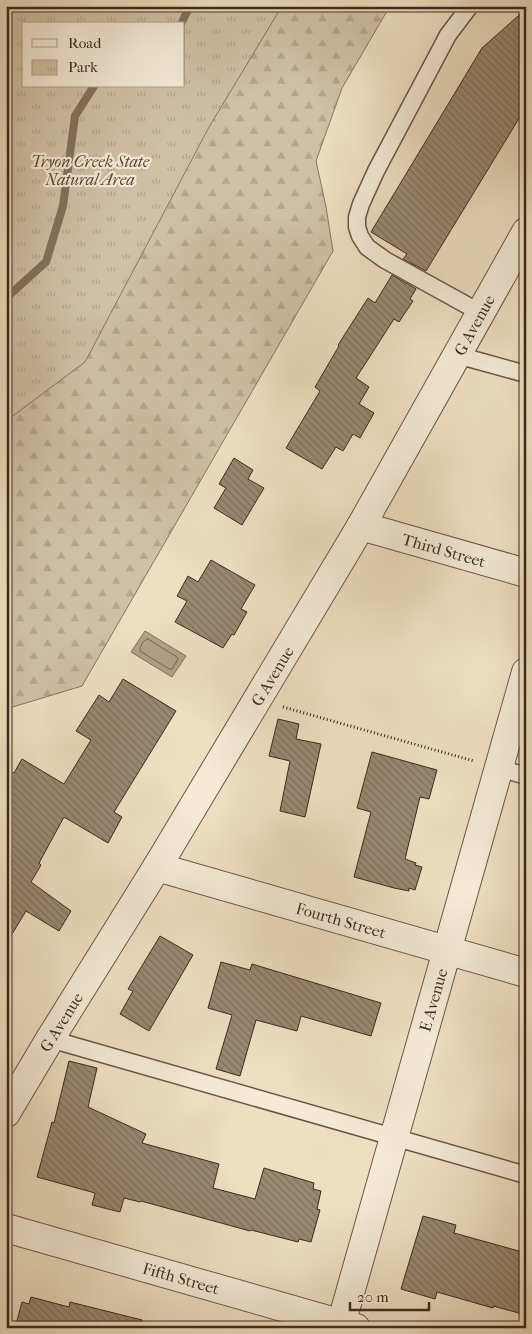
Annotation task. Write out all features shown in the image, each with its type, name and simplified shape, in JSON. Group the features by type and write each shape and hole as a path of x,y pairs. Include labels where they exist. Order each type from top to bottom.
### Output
{"street":[{"name":"G Avenue","path":"6,1113 157,868 362,526 526,232"},
{"name":"Third Street","path":"362,526 526,573"},
{"name":"E Avenue","path":"346,1326 394,1138 526,672"},
{"name":"Fourth Street","path":"157,868 526,972"},
{"name":"Fifth Street","path":"6,1228 346,1326"}],"lane":[{"path":"470,6 448,35 376,171 357,216 360,236 367,247 385,260 480,313"},
{"path":"457,355 526,374"},
{"path":"499,768 526,776"},
{"path":"50,1040 526,1175"}],"path":[{"path":"258,700 499,768"}],"green space":[{"path":"6,6 390,6 342,88 316,161 333,251 82,686 6,709"},
{"name":"Tryon Creek State Natural Area","path":"6,6 282,6 209,127 85,362 6,421"}],"water":[{"path":"145,631 186,656 172,677 131,652"}],"building":[{"path":"526,9 526,107 426,271 403,259 407,254 371,232 482,48"},
{"path":"392,275 416,289 410,299 413,301 399,322 394,319 356,378 369,387 359,404 374,413 360,438 353,434 343,451 336,447 322,469 286,448 320,391 315,387 338,345 368,298 375,303"},
{"path":"234,458 253,470 248,479 264,488 242,525 214,508 226,488 219,484"},
{"path":"211,560 255,585 241,609 247,612 234,635 232,634 223,648 175,622 187,601 177,596 188,576 198,582"},
{"path":"123,679 176,711 114,812 122,817 108,843 64,817 39,863 41,865 31,882 71,911 59,931 26,911 6,944 6,769 14,773 22,759 64,784 91,740 76,731 99,695 109,702"},
{"path":"278,719 299,724 296,739 321,744 305,817 280,811 290,761 269,756"},
{"path":"372,752 437,770 429,799 420,797 405,859 422,867 415,890 409,888 409,891 394,888 354,877 371,812 357,808"},
{"path":"160,936 193,955 149,1031 120,1014 133,991 128,989"},
{"path":"221,962 250,970 252,964 381,1003 371,1036 301,1016 297,1031 256,1020 240,1076 216,1069 232,1015 208,1008"},
{"path":"69,1061 97,1068 88,1107 146,1134 142,1143 219,1164 213,1188 255,1199 264,1168 314,1183 313,1189 321,1191 317,1209 320,1210 311,1242 299,1239 298,1242 250,1231 124,1198 120,1212 92,1205 95,1193 37,1177 52,1122 54,1123"},
{"path":"423,1216 456,1225 454,1233 526,1253 526,1315 437,1292 435,1299 401,1289"},
{"path":"31,1297 69,1307 70,1302 142,1320 141,1328 15,1328 22,1302 29,1304"}],"waterway":[{"path":"182,22 190,6"},
{"path":"6,298 46,262 63,206 75,116 93,88"}]}
